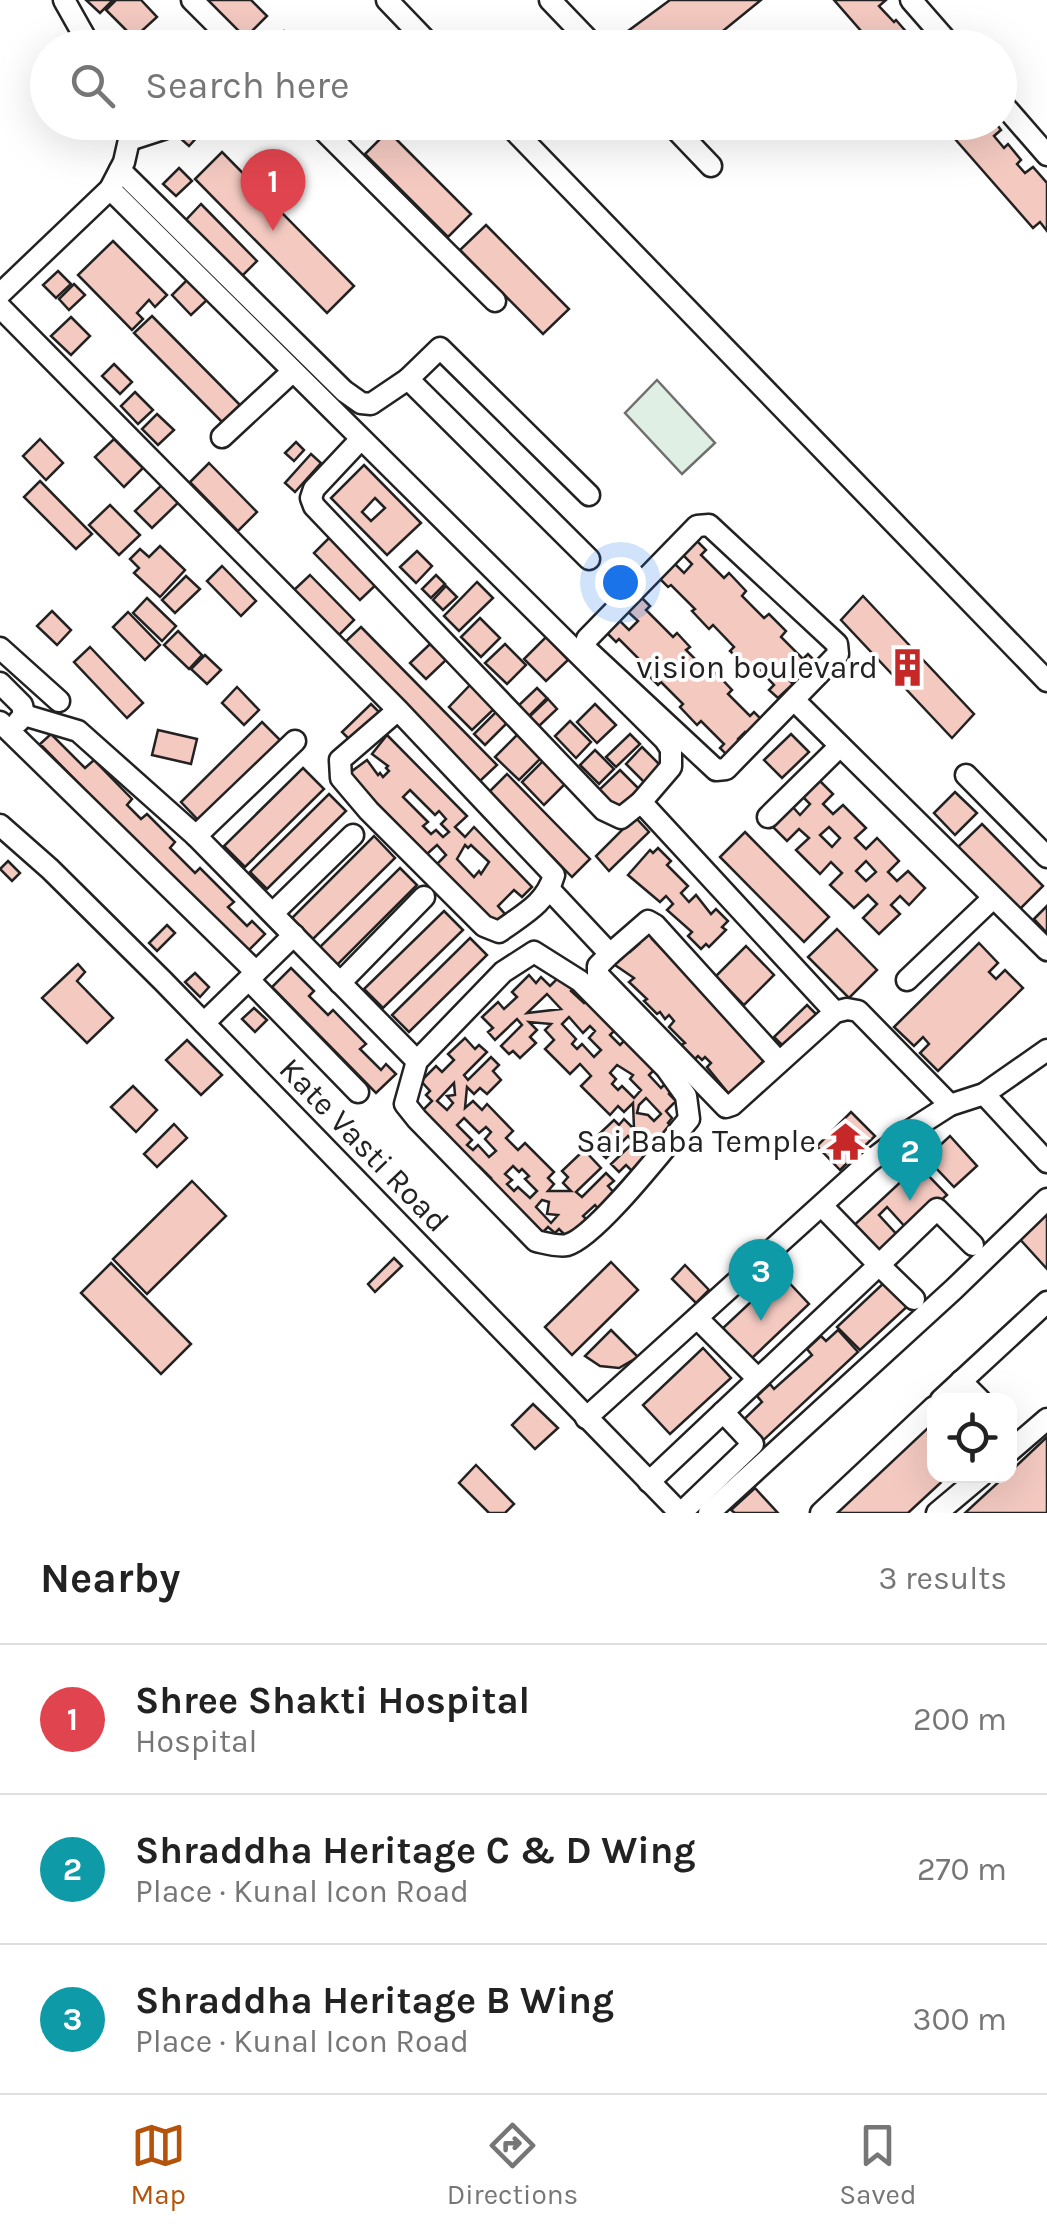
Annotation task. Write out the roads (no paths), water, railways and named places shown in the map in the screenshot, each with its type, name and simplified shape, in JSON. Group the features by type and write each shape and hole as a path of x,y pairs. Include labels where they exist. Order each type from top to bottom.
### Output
{"street":[{"path":"64,0 81,30"},
{"path":"192,0 222,30"},
{"path":"388,0 417,30"},
{"path":"550,0 579,30"},
{"path":"911,0 937,30"},
{"path":"1017,121 1047,155"},
{"path":"0,294 115,180 126,140"},
{"path":"333,140 495,301"},
{"path":"523,140 1047,681"},
{"path":"686,140 711,166"},
{"path":"115,180 292,372 665,740 671,749 671,768 621,818 604,810 314,506 310,498 314,488 360,440"},
{"path":"115,180 353,398 370,404 408,379 440,348 589,495"},
{"path":"0,306 398,710 554,876 541,902 499,932 492,932 369,811 341,778 340,760 398,710"},
{"path":"222,437 292,372"},
{"path":"408,379 589,559"},
{"path":"709,525 837,644 838,654 794,700 726,769 716,770 584,648 586,638 697,526 709,525"},
{"path":"0,648 59,701"},
{"path":"0,683 22,705 11,722"},
{"path":"794,700 1047,950"},
{"path":"11,722 78,731 196,836 417,1061"},
{"path":"11,722 358,1092"},
{"path":"196,836 295,741"},
{"path":"768,817 840,746"},
{"path":"966,775 1047,856"},
{"path":"641,802 835,1012"},
{"name":"Kate Vasti Road","path":"0,826 50,869 204,1023 680,1513"},
{"path":"273,913 352,834"},
{"path":"550,890 610,954"},
{"path":"340,982 424,897"},
{"path":"907,980 993,898"},
{"path":"779,1062 648,921 598,966 598,976 726,1106 732,1105 835,1012 847,1008 858,1012 950,1105"},
{"path":"204,1023 294,935"},
{"path":"534,952 580,981 666,1068 686,1096 689,1120 619,1202 579,1238 561,1246 536,1241 405,1104 417,1061 503,972 534,952"},
{"path":"586,1418 897,1140 950,1105 984,1094 1047,1050"},
{"path":"984,1094 1047,1162"},
{"path":"709,1513 1047,1199"},
{"path":"822,1206 914,1299"},
{"path":"649,1482 937,1209 973,1246"},
{"path":"948,1393 1045,1308"},
{"path":"697,1318 757,1378"},
{"path":"961,1381 973,1393"},
{"path":"680,1513 753,1444 723,1412"},
{"path":"821,1513 927,1413"},
{"path":"1017,1438 1047,1419"},
{"path":"937,1513 973,1483"}],"place":[{"name":"Shree Shakti Hospital","path":"273,231"},
{"name":"vision boulevard","path":"908,667"},
{"name":"Sai Baba Temple","path":"846,1141"},
{"name":"Shraddha Heritage C & D Wing","path":"910,1201"},
{"name":"Shraddha Heritage B Wing","path":"761,1321"}]}
